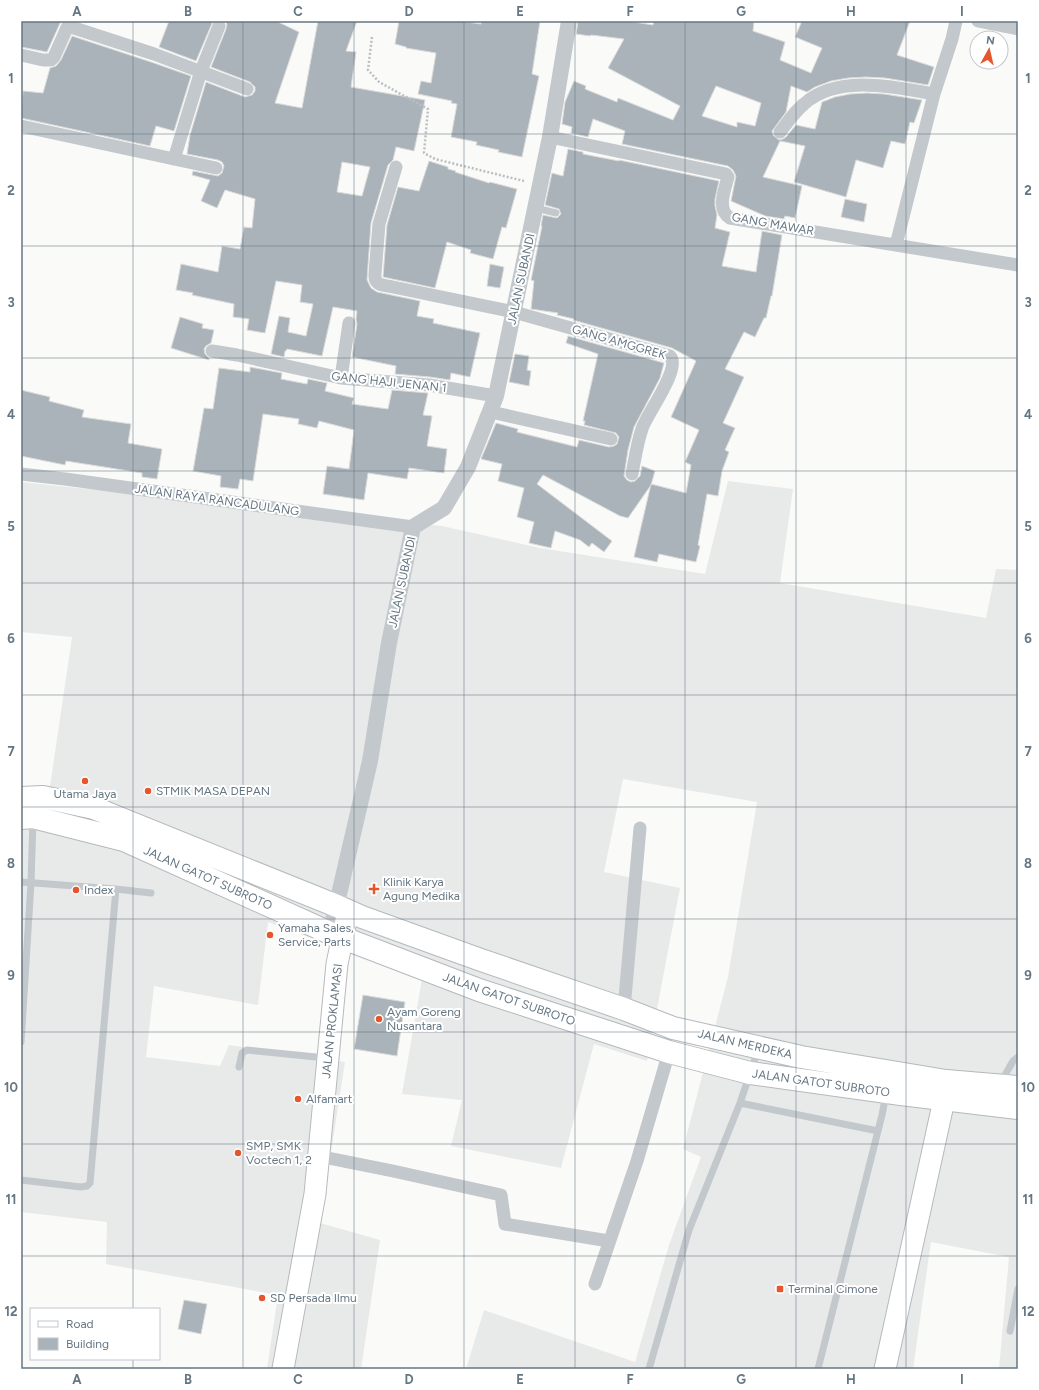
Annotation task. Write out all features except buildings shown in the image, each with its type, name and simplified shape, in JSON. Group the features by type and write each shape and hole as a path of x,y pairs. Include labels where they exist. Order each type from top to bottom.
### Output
{"highway":[{"name":"JALAN GATOT SUBROTO","path":"21,798 43,797 94,808 343,908 481,960"},
{"name":"JALAN GATOT SUBROTO","path":"27,817 124,840 336,935 479,990 669,1052 750,1073 886,1092 945,1090 1018,1108"},
{"name":"JALAN MERDEKA","path":"481,960 624,1008 673,1028 945,1090 1009,1086"}],"main road":[{"name":"JALAN PROKLAMASI","path":"283,1369 314,1194 337,964 336,935 343,908"},
{"path":"885,1369 945,1090"}],"street":[{"name":"JALAN SUBANDI","path":"343,908 370,761 389,643 413,527 444,508 468,467 491,412 496,396 550,137 569,21"},
{"path":"896,245 934,94 952,39 956,21"},
{"path":"978,21 1018,29"},
{"path":"21,55 43,60 51,60 54,57 69,23 247,89"},
{"path":"174,159 201,71 218,26"},
{"path":"780,132 804,104 826,90 860,85 906,89 934,94"},
{"path":"21,126 216,168"},
{"name":"GANG MAWAR","path":"550,137 726,174 728,177 722,204 723,210 730,218 1018,265"},
{"path":"396,167 379,224 375,281 388,286 514,312"},
{"name":"GANG AMGGREK","path":"514,312 670,356 672,358 673,360 670,376 642,427 632,474"},
{"path":"341,378 349,323"},
{"name":"GANG HAJI JENAN 1","path":"212,351 341,378 428,385 496,396"},
{"path":"491,412 611,439"},
{"name":"JALAN RAYA RANCADULANG","path":"21,474 413,527"},
{"path":"624,1008 640,828"},
{"path":"595,1284 637,1161 669,1052"},
{"path":"318,1156 501,1195 505,1224 609,1241"}],"lane":[{"path":"536,208 556,213"},
{"path":"21,1042 31,883 27,817"},
{"path":"21,882 151,893"},
{"path":"21,1180 81,1187 87,1186 90,1183 92,1175 116,889"},
{"path":"649,1369 689,1230 740,1104 759,1047"},
{"path":"239,1067 242,1053 246,1050 328,1058"},
{"path":"1009,1086 1013,1061 1018,1058"},
{"path":"818,1369 882,1115 886,1092"},
{"path":"740,1104 878,1131"},
{"path":"1010,1331 1018,1289"}],"path":[{"path":"372,37 368,70 379,82 428,109 424,153 435,159 540,185"}],"shaded area":[{"path":"728,481 793,489 780,583 986,618 996,569 1018,570 1018,1369 999,1369 1009,1257 931,1242 913,1369 466,1369 484,1310 635,1362 669,1245 701,1157 683,1149 728,977 757,802 623,779 604,872 680,888 647,1061 594,1044 561,1168 451,1146 462,1100 402,1094 422,979 268,922 258,1005 154,986 146,1057 220,1066 229,1045 345,1062 320,1223 380,1240 361,1369 267,1369 278,1295 106,1264 107,1222 21,1212 21,830 44,827 72,637 21,632 21,482 442,526 540,548 705,574"}],"place":[{"name":"Utama Jaya","path":"85,781"},
{"name":"STMIK MASA DEPAN","path":"148,791"},
{"name":"Klinik Karya Agung Medika","path":"374,889"},
{"name":"Index","path":"76,890"},
{"name":"Yamaha Sales, Service, Parts","path":"270,935"},
{"name":"Ayam Goreng Nusantara","path":"379,1019"},
{"name":"Alfamart","path":"298,1099"},
{"name":"SMP, SMK Voctech 1, 2","path":"238,1153"},
{"name":"Terminal Cimone","path":"780,1289"},
{"name":"SD Persada Ilmu","path":"262,1298"}]}
